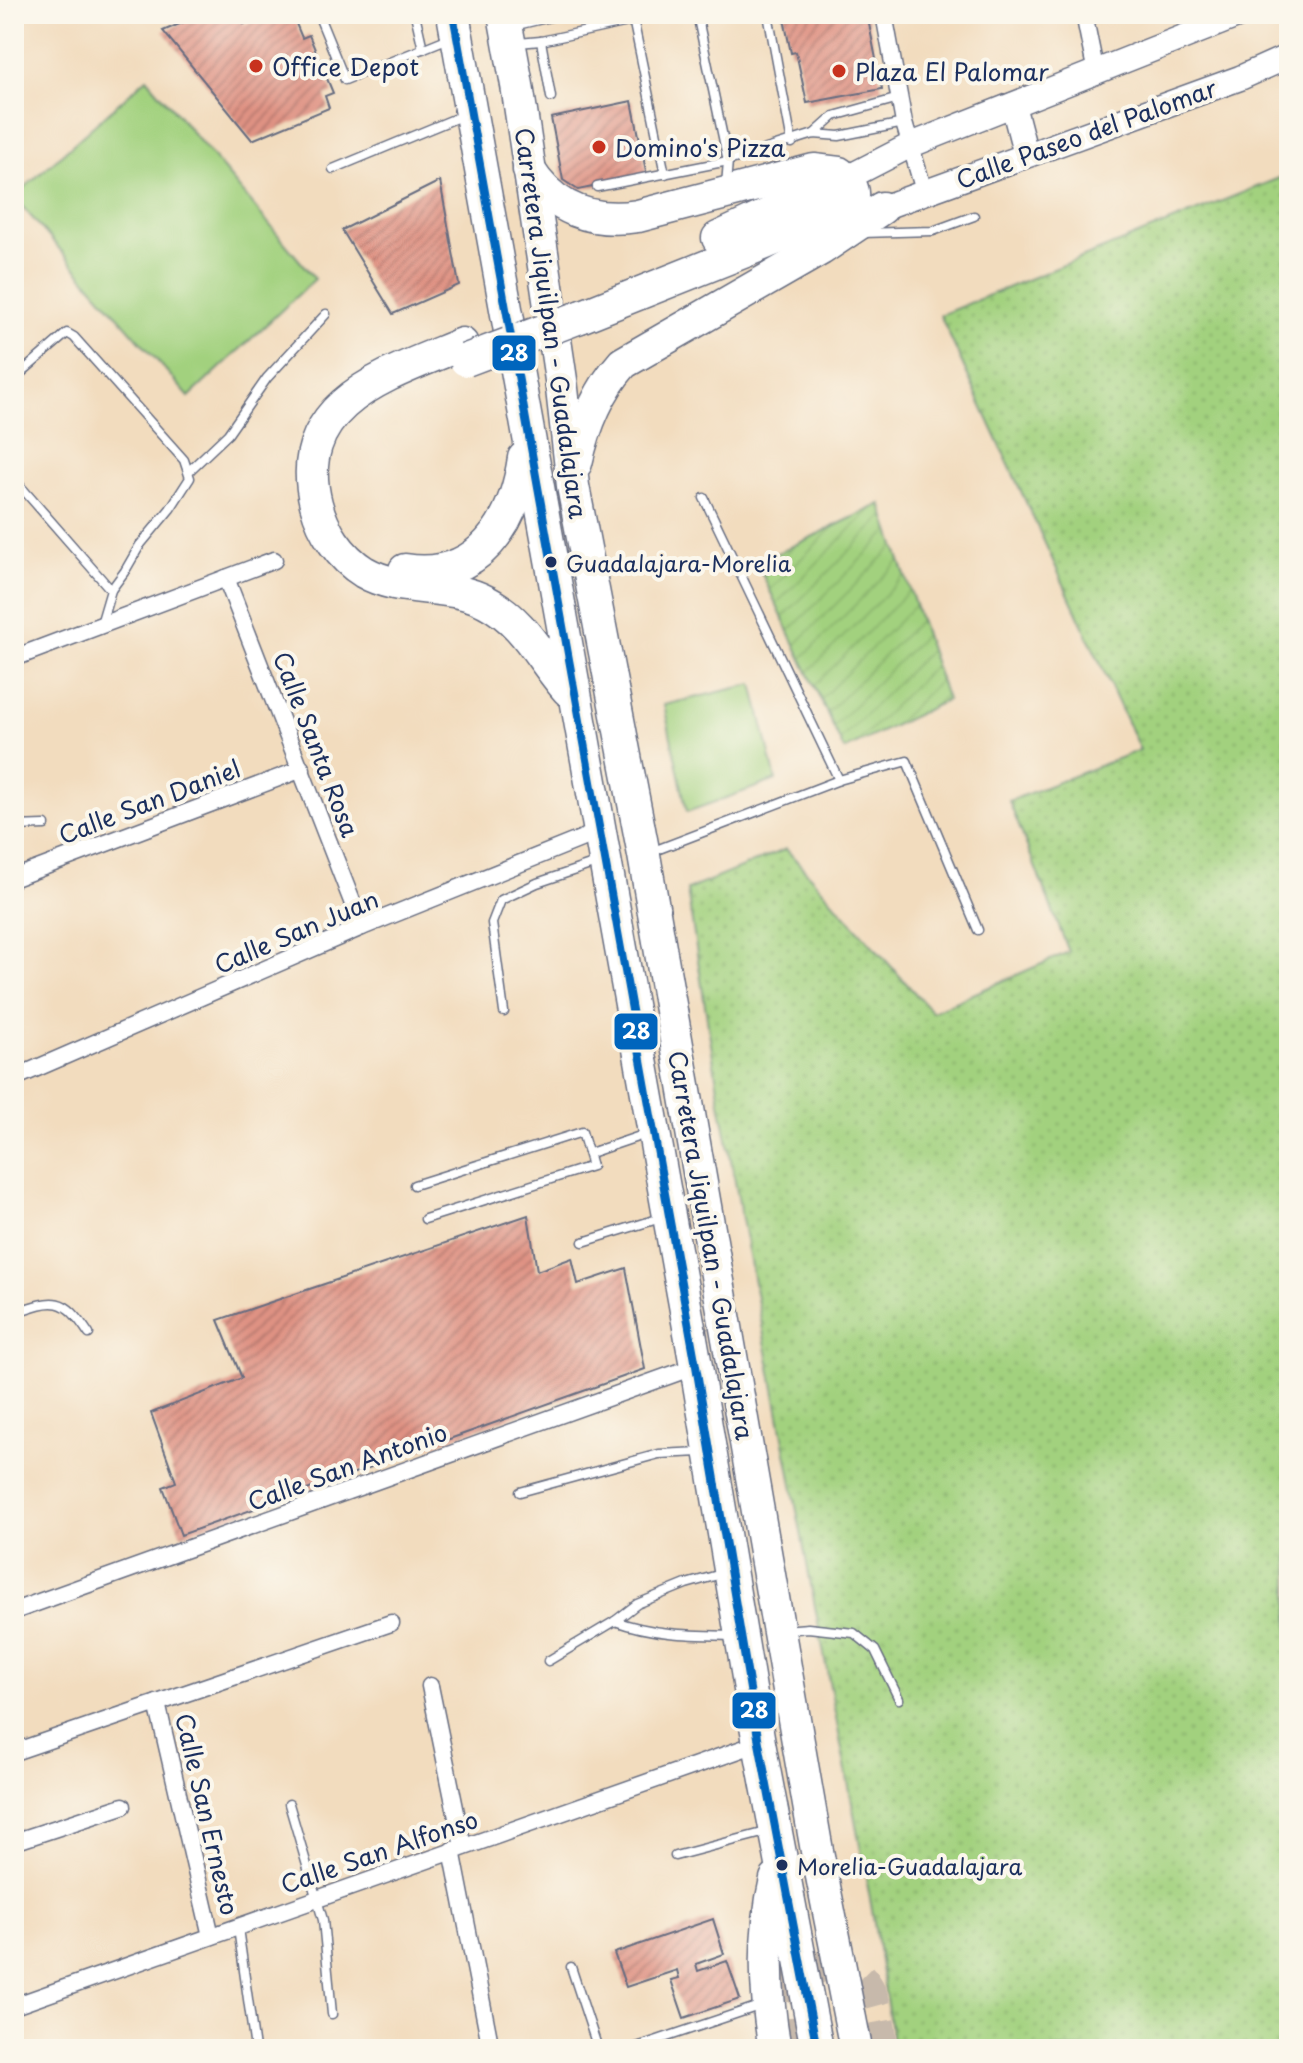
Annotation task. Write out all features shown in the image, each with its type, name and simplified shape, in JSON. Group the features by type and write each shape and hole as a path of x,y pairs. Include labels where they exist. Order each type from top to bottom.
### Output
{"highway":[{"name":"Carretera Jiquilpan - Guadalajara","path":"455,24 696,1366 759,1743 817,2049"},
{"name":"Carretera Jiquilpan - Guadalajara","path":"507,28 561,380 573,486 644,855 817,1851 856,2049"},
{"path":"528,167 539,185 555,201 576,212 598,217 638,216 814,170 832,171 845,179 854,197 846,209 790,231 464,352 374,381 352,396 334,415 320,437 313,464 314,492 320,517 341,552 377,579 400,586 451,590 488,602 533,642 574,697"},
{"path":"577,310 845,179"},
{"path":"790,231 882,208"},
{"path":"573,486 586,431 603,389 623,363 849,232 882,208"},
{"path":"464,352 365,407 346,428 335,451 330,486 334,509 346,532 376,558 403,570 433,572 470,558 489,543 509,515 519,491 527,435"},
{"path":"775,2049 767,2004 770,1906 778,1845"}],"street":[{"path":"884,14 908,134 924,191"},
{"path":"1084,14 1096,73"},
{"name":"Calle Paseo del Palomar","path":"845,179 908,134 1013,105 1242,14"},
{"name":"Calle Paseo del Palomar","path":"882,208 1240,78 1289,56"},
{"path":"1013,105 1026,155"},
{"path":"14,658 274,560"},
{"name":"Calle Santa Rosa","path":"226,578 362,927"},
{"name":"Calle San Daniel","path":"14,878 302,769"},
{"name":"Calle San Juan","path":"14,1078 362,927 601,846"},
{"name":"Calle San Antonio","path":"14,1611 696,1366"},
{"path":"14,1752 391,1623"},
{"path":"430,1686 491,2049"},
{"name":"Calle San Ernesto","path":"157,1703 211,1936"},
{"name":"Calle San Alfonso","path":"14,2006 759,1743"},
{"path":"14,1842 123,1806"}],"lane":[{"path":"318,14 345,80 423,49 455,24"},
{"path":"415,14 423,49"},
{"path":"507,28 563,14"},
{"path":"697,14 728,161 726,194"},
{"path":"768,14 792,143"},
{"path":"507,28 541,41 632,17 665,174"},
{"path":"541,41 551,97"},
{"path":"597,187 728,161 792,143 814,134 834,116 900,98"},
{"path":"333,169 470,113"},
{"path":"814,134 908,134"},
{"path":"849,232 933,231 974,216"},
{"path":"189,471 228,434 267,378 326,314"},
{"path":"14,379 67,333 116,381 184,460 189,471 190,478 183,489 140,545 111,590 101,624"},
{"path":"14,479 111,590"},
{"path":"704,498 839,780"},
{"path":"644,855 839,780 907,761 978,930"},
{"path":"14,826 45,825"},
{"path":"504,1012 492,923 501,900 601,846"},
{"path":"590,1153 653,1131"},
{"path":"414,1185 582,1132 590,1153 592,1166 425,1219"},
{"path":"583,1242 668,1215"},
{"path":"14,1313 36,1305 61,1303 73,1309 89,1334"},
{"path":"520,1492 659,1454 710,1451"},
{"path":"548,1661 615,1621 637,1604 686,1584 730,1572"},
{"path":"615,1621 632,1628 672,1634 741,1636"},
{"path":"779,1630 808,1628 854,1633 875,1650 899,1699"},
{"path":"289,1804 323,1920 332,2014"},
{"path":"675,1856 778,1845"},
{"path":"238,1927 255,2049"},
{"path":"571,1967 598,2049"},
{"path":"631,2049 767,2004"}],"green space":[{"path":"147,78 315,279 189,397 14,197"},
{"path":"1289,174 1289,2049 894,2049 871,1904 720,1102 687,890 786,849 932,1012 1069,952 1009,801 1140,750 940,315"},
{"path":"881,504 947,700 844,750 757,563"},
{"path":"753,684 776,780 687,812 664,705"}],"building":[{"name":"Office Depot","path":"203,14 240,14 244,24 269,14 292,14 302,38 309,35 333,93 325,96 329,108 252,140 163,31"},
{"name":"Plaza El Palomar","path":"783,14 867,14 882,89 807,103 796,52 791,53"},
{"name":"Domino's Pizza","path":"632,101 647,176 578,190 563,180 551,118"},
{"path":"440,181 459,285 393,314 342,230"},
{"path":"528,1215 537,1271 572,1258 578,1284 626,1268 645,1369 181,1535 163,1487 176,1482 151,1413 242,1378 218,1320"},
{"path":"713,1919 724,1954 696,1964 698,1971 727,1961 740,1999 684,2018 671,1980 679,1978 677,1970 626,1987 614,1953"}],"tunnel":[{"path":"792,2049 785,2011 791,1987 809,1971 833,1966 845,1968 865,1983 873,1998 883,2049"}],"transit line":[{"name":"28","path":"453,14 696,1366 759,1743 817,2049"}],"place":[{"name":"Office Depot","path":"256,66"},
{"name":"Plaza El Palomar","path":"839,71"},
{"name":"Domino's Pizza","path":"599,147"},
{"name":"Guadalajara-Morelia","path":"551,562"},
{"name":"Morelia-Guadalajara","path":"782,1865"}]}
